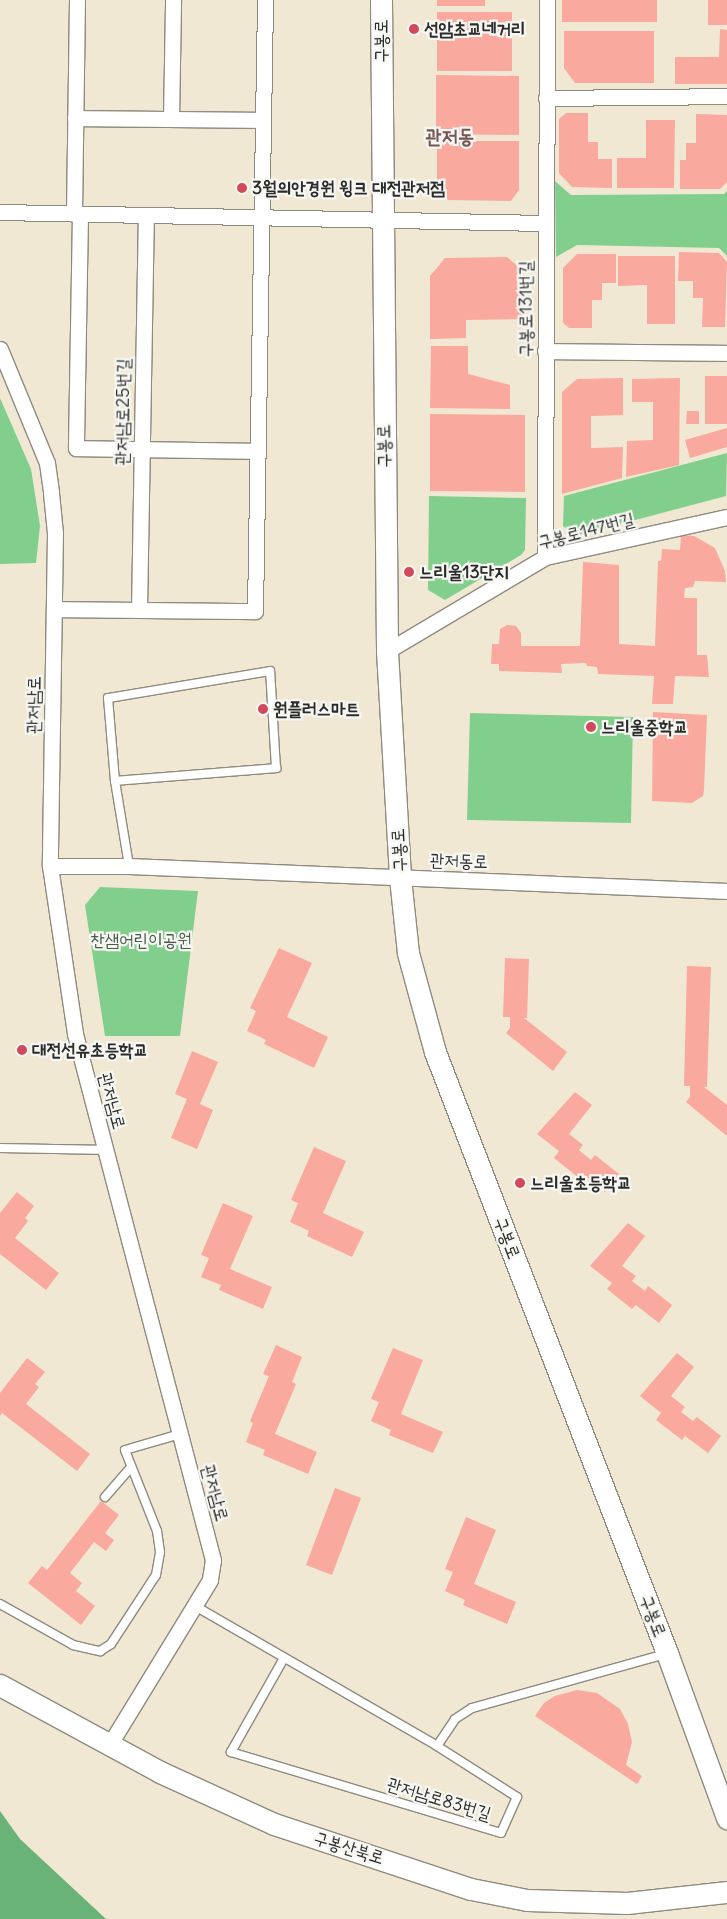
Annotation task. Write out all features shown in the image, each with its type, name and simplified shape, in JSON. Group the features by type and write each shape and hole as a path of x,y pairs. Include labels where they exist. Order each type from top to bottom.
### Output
{"main road":[{"name":"구봉로","path":"381,0 381,221 388,651 400,878 408,953 435,1052 667,1653 727,1818"},
{"name":"구봉산북로","path":"0,1685 160,1772 274,1824 471,1889 527,1900 627,1903 727,1892"}],"street":[{"path":"77,0 75,118 77,214 76,448 257,451"},
{"path":"171,119 172,0"},
{"path":"54,610 255,611 265,0"},
{"name":"구봉로131번길","path":"545,557 544,223 546,0"},
{"path":"546,98 727,96"},
{"path":"75,118 263,120"},
{"path":"0,212 544,223"},
{"name":"관저남로25번길","path":"139,610 146,216"},
{"name":"관저남로","path":"0,348 47,463 55,533 50,866 75,1034 213,1560 210,1580 110,1744"},
{"path":"545,351 727,352"},
{"name":"구봉로147번길","path":"388,651 545,557 727,517"},
{"name":"관저동로","path":"50,866 129,866 727,891"}],"lane":[{"path":"115,781 276,768 270,671 108,698 115,781 129,866"},
{"path":"0,1148 106,1150"},
{"path":"0,1604 72,1645 100,1651 111,1644 156,1575 159,1563 157,1530 130,1468 125,1450 180,1434"},
{"path":"106,1497 130,1468"},
{"name":"관저남로83번길","path":"194,1606 437,1746 516,1797 501,1834 231,1752 284,1658"},
{"name":"구봉로","path":"437,1746 455,1719 472,1708 667,1653"}],"green space":[{"path":"555,181 571,195 724,194 727,191 727,256 719,248 577,245 556,257"},
{"path":"0,398 31,469 40,526 36,563 0,564"},
{"path":"727,453 726,496 575,536 563,526 564,496"},
{"path":"429,496 526,498 525,550 521,555 445,600 428,590"},
{"path":"470,713 633,717 631,823 467,820"},
{"name":"찬샘어린이공원","path":"100,887 198,891 180,1036 105,1036 85,905"},
{"path":"0,1811 20,1839 106,1919 0,1919"}],"building":[{"path":"437,0 485,0 485,6 437,6"},
{"path":"562,0 657,0 657,22 562,22"},
{"path":"708,0 727,0 727,25 708,25"},
{"path":"437,12 512,12 512,71 437,71"},
{"path":"720,29 727,30 727,84 675,84 675,57 719,57"},
{"path":"564,31 654,31 654,83 575,83 564,68"},
{"path":"436,75 519,76 519,135 436,134"},
{"path":"566,113 588,113 588,142 598,142 598,159 612,159 612,188 572,187 559,173 559,119"},
{"path":"696,114 727,115 727,182 720,189 680,189 680,160 686,160 686,143 696,143"},
{"path":"646,120 675,120 674,188 617,188 617,158 646,158"},
{"path":"437,141 519,141 519,190 511,201 448,200 437,187"},
{"path":"679,252 719,253 727,262 725,327 702,327 703,298 693,298 693,281 678,281"},
{"path":"577,254 616,254 616,283 602,283 602,300 592,300 592,328 569,328 563,323 563,268"},
{"path":"618,256 675,256 675,324 647,324 647,285 618,286"},
{"path":"507,257 522,270 523,319 466,320 466,338 430,339 430,276 445,258"},
{"path":"431,346 468,346 468,374 510,385 510,409 430,408"},
{"path":"705,376 727,376 727,424 705,424"},
{"path":"623,378 623,415 591,416 591,448 623,447 622,478 562,494 562,392 577,379"},
{"path":"680,378 679,465 626,477 627,441 653,440 653,402 632,402 632,379"},
{"path":"687,411 699,411 699,424 686,424"},
{"path":"430,414 525,415 525,492 430,491"},
{"path":"727,428 727,447 690,458 685,440"},
{"path":"681,535 694,536 715,548 725,571 726,582 695,581 693,587 685,588 684,598 697,598 697,655 707,655 709,677 675,676 673,704 652,704 654,676 598,674 597,667 587,666 586,663 561,664 562,673 499,671 499,664 491,664 492,644 499,644 500,629 507,625 516,626 521,633 521,646 580,646 583,562 619,565 619,644 655,646 658,561 661,561 662,549 680,550"},
{"path":"653,712 707,715 703,796 692,803 652,801"},
{"path":"279,948 312,963 287,1017 328,1037 314,1068 264,1044 266,1040 247,1031 256,1011 250,1008"},
{"path":"505,958 529,959 527,1018 524,1018 567,1052 553,1071 506,1033 510,1028 510,1017 503,1017"},
{"path":"687,966 711,967 707,1087 704,1087 727,1105 727,1136 686,1102 690,1097 690,1086 684,1086"},
{"path":"192,1051 218,1062 200,1104 213,1110 197,1149 171,1138 187,1099 175,1094"},
{"path":"575,1092 592,1105 569,1134 583,1145 579,1150 591,1160 595,1155 619,1174 605,1192 583,1174 579,1178 554,1158 559,1151 537,1134"},
{"path":"314,1147 346,1161 323,1213 364,1232 352,1257 307,1236 309,1231 290,1222 298,1203 291,1200"},
{"path":"17,1192 34,1206 25,1218 28,1221 15,1238 59,1273 46,1290 0,1254 0,1213"},
{"path":"223,1203 253,1216 230,1269 272,1287 263,1309 219,1290 221,1285 201,1277 209,1258 201,1255"},
{"path":"628,1223 645,1236 622,1266 636,1276 632,1281 645,1291 648,1286 672,1305 659,1323 636,1305 632,1309 607,1289 612,1283 590,1266"},
{"path":"276,1345 302,1357 292,1382 296,1384 275,1434 317,1452 308,1474 263,1455 265,1450 246,1442 253,1423 250,1421 269,1376 263,1374"},
{"path":"393,1348 423,1360 401,1414 443,1432 433,1453 389,1435 391,1430 371,1421 379,1402 371,1399"},
{"path":"677,1353 694,1367 671,1396 685,1407 681,1412 693,1421 697,1417 721,1436 708,1453 685,1436 682,1440 656,1420 661,1413 640,1396"},
{"path":"27,1358 45,1372 35,1384 39,1387 26,1404 90,1454 77,1471 2,1413 0,1416 0,1393"},
{"path":"335,1488 361,1498 332,1575 306,1565"},
{"path":"101,1501 119,1515 105,1533 114,1540 106,1551 94,1542 70,1573 82,1583 76,1591 95,1606 81,1625 28,1583 42,1566 47,1570"},
{"path":"466,1517 496,1530 474,1584 516,1602 507,1624 463,1605 465,1600 445,1591 453,1572 445,1569"},
{"path":"577,1690 597,1693 620,1709 628,1724 632,1742 626,1765 642,1776 637,1784 535,1716 544,1703 555,1696"}],"place":[{"name":"선암초교네거리","path":"414,29"},
{"name":"3월의안경원 윙크 대전관저점","path":"242,188"},
{"name":"느리울13단지","path":"409,572"},
{"name":"원플러스마트","path":"263,709"},
{"name":"느리울중학교","path":"591,727"},
{"name":"대전선유초등학교","path":"22,1050"},
{"name":"느리울초등학교","path":"520,1183"}],"district":[{"name":"관저동","path":"450,135"}]}
